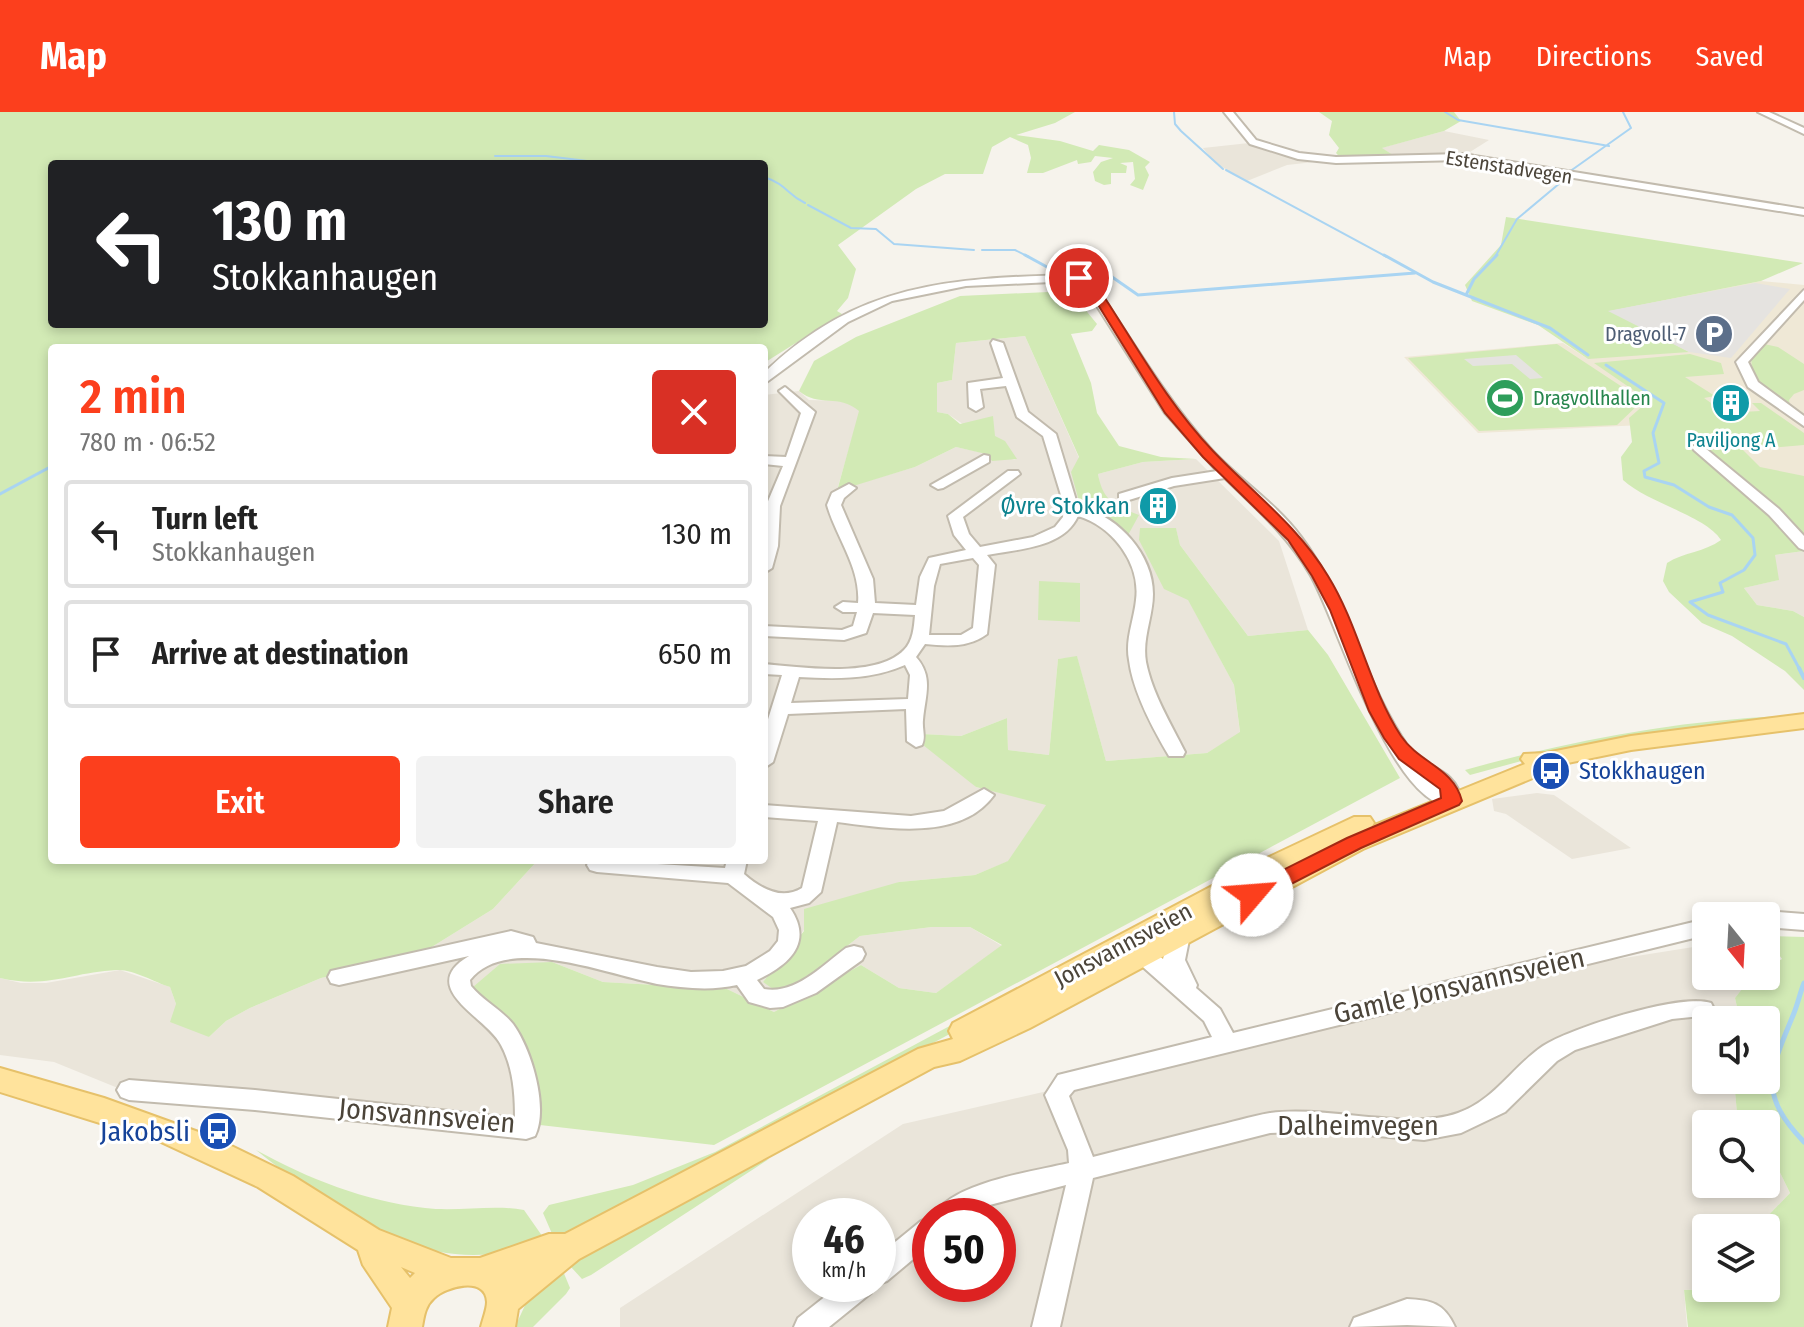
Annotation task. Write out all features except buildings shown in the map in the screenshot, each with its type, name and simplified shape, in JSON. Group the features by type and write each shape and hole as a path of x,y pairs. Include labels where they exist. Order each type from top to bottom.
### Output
{"main road":[{"name":"Jonsvannsveien","path":"502,1314 522,1284 554,1264 568,1249 928,1057 950,1053 1020,1020 1319,842 1531,759 1546,760 1631,743 1804,721"},
{"name":"Jonsvannsveien","path":"1133,953 1179,935 1444,793"},
{"path":"0,1080 102,1107 208,1148 270,1178 373,1243 390,1245 429,1266 449,1272"},
{"path":"373,1243 374,1255 403,1319 433,1279 449,1272"},
{"name":"Jonsvannsveien","path":"449,1272 465,1269 482,1272 549,1248 568,1249"},
{"path":"482,1272 493,1277 502,1314"}],"street":[{"name":"Estenstadvegen","path":"1228,112 1253,142 1298,156 1336,160 1462,157 1804,212"},
{"path":"1762,112 1804,131"},
{"path":"768,376 778,365 851,315 889,298 951,285 1079,278 1089,282 1170,410 1208,454 1294,537 1338,610 1378,711 1414,773 1444,793"},
{"path":"1804,293 1742,362 1753,384 1804,422"},
{"path":"768,669 859,673 885,667 906,656 920,639 932,564 943,557 1048,537 1064,526 1072,510 1049,434 1022,414 997,343"},
{"path":"976,407 973,386 1011,381"},
{"path":"768,553 773,506 808,412 785,391"},
{"path":"1699,447 1774,512 1804,545"},
{"path":"938,485 984,459"},
{"path":"768,460 791,462"},
{"path":"1124,497 1172,482 1229,473"},
{"path":"920,639 958,640 976,635 981,630 987,568 957,526 955,516 1013,474"},
{"path":"959,475 991,488"},
{"path":"768,631 849,634 860,629 867,607 867,587 860,562 834,508 837,496 849,488"},
{"path":"1072,510 1089,512 1101,519 1126,545 1139,569 1145,593 1137,661 1176,752"},
{"path":"843,607 924,610"},
{"path":"906,656 920,676 913,728 916,741"},
{"path":"768,748 792,670"},
{"path":"780,708 818,710 916,704"},
{"path":"768,811 936,821 966,810 984,795"},
{"path":"763,899 808,896 829,815"},
{"path":"339,977 503,940 520,940 528,950 552,951 676,978 711,980 742,976 766,966 782,953 789,940 789,928 783,914 763,899 735,868 597,865"},
{"path":"1780,920 1804,922"},
{"name":"Gamle Jonsvannsveien","path":"1082,1170 1080,1150 1058,1100 1057,1091 1062,1085 1222,1035 1692,930"},
{"path":"1179,935 1174,960 1189,995"},
{"name":"Jonsvannsveien","path":"129,1090 526,1129 526,1082 513,1045 501,1026 462,991 459,980 466,967 474,962 528,950"},
{"path":"1133,953 1212,1015 1222,1035"},
{"path":"1133,953 1199,1021 1222,1035"},
{"path":"742,976 757,996 782,1000 854,954"},
{"name":"Dalheimvegen","path":"975,1198 1270,1123 1320,1121 1416,1130 1461,1123 1497,1105 1549,1054 1567,1044 1672,1010 1692,1009"},
{"path":"1046,1327 1082,1170"},
{"path":"896,1257 912,1244"},
{"path":"808,1327 839,1302"},
{"path":"1364,1327 1407,1312 1430,1313 1441,1327"}],"shaded area":[{"path":"1444,131 1489,140 1470,152 1486,159 1442,153 1393,155 1381,148"},
{"path":"1249,143 1273,152 1323,161 1287,165 1247,181 1215,163 1203,148"},
{"path":"1761,281 1804,285 1804,504 1703,422 1478,433 1404,357 1563,343 1588,359 1608,311"},
{"name":"Dragvoll-7","path":"1755,283 1790,289 1731,358 1689,352 1608,311"},
{"path":"1025,336 1079,458 1080,505 1107,518 1109,503 1101,490 1098,474 1143,462 1196,459 1279,541 1308,630 1248,636 1180,545 1176,529 1141,528 1188,599 1234,685 1240,733 1207,753 1106,761 1077,657 1058,659 1049,755 1008,750 1007,718 961,736 922,734 976,787 1047,804 1009,861 975,875 899,882 804,930 763,982 789,991 860,936 932,927 970,927 1002,946 936,993 899,988 861,965 774,1012 727,989 603,982 552,962 512,1029 531,1065 540,1125 465,1132 135,1095 54,1062 0,1055 0,978 21,983 46,983 120,970 170,987 176,1004 209,1037 226,1021 250,1008 321,978 414,958 493,909 534,864 768,864 768,395 799,391 809,400 847,401 860,411 837,490 915,467 956,447 1016,460 948,414 937,412 937,383 952,380 956,343"},
{"path":"1516,355 1543,378 1530,379 1512,364 1473,366 1464,359"},
{"path":"1804,551 1804,617 1793,611 1757,605 1744,588 1778,580 1774,555"},
{"path":"1537,793 1554,795 1631,848 1572,859 1506,814 1494,811 1492,799"},
{"path":"1692,947 1692,990 1741,990 1735,998 1737,1006 1692,1006 1692,1094 1735,1094 1737,1110 1692,1110 1692,1198 1780,1198 1780,1173 1790,1193 1770,1214 1692,1214 1692,1290 1684,1290 1687,1327 620,1327 620,1308 903,1124 1414,1007 1580,965"}],"green space":[{"path":"0,112 1075,112 1055,123 1016,135 1060,141 1093,151 1099,145 1129,150 1150,162 1145,167 1149,175 1143,190 1130,185 1135,179 1133,162 1120,163 1127,166 1126,173 1111,173 1111,184 1095,181 1093,172 1101,162 1113,158 1095,156 1091,162 1078,164 1077,160 1043,173 1027,173 1031,158 1028,145 1010,137 992,147 983,174 945,174 916,189 838,245 856,269 848,298 837,311 842,314 768,360 768,344 48,344 48,864 534,864 493,909 414,958 321,978 250,1008 226,1021 209,1037 170,1022 176,1004 170,987 130,972 101,971 59,979 17,981 0,978"},
{"path":"1319,112 1454,112 1461,121 1444,131 1382,148 1393,155 1341,158 1336,153 1339,148 1329,135 1332,121"},
{"path":"1506,217 1803,263 1761,281 1610,311 1689,352 1588,359 1538,325 1472,301 1465,285 1501,245"},
{"path":"1070,291 1097,324 1092,331 1071,334 1091,383 1097,413 1119,446 1161,457 1196,459 1143,462 1098,474 1103,490 1111,501 1139,515 1127,537 1107,518 1080,505 1071,472 1079,457 1025,336 956,343 952,380 937,383 937,412 948,414 960,424 993,416 995,436 1005,441 1017,459 992,461 986,454 956,447 915,467 837,491 859,411 844,403 814,399 799,391 814,361 856,337 960,296"},
{"path":"1557,344 1633,394 1640,403 1617,425 1479,431 1408,358"},
{"path":"1764,344 1778,347 1804,364 1804,390 1794,394 1789,400 1790,405 1753,378 1751,358"},
{"path":"1690,354 1721,363 1724,374 1685,377 1715,396 1704,398 1725,413 1760,411 1752,403 1761,403 1804,433 1804,445 1743,450 1760,467 1804,476 1804,551 1775,555 1779,580 1744,588 1757,605 1793,611 1804,617 1804,690 1785,671 1732,636 1702,623 1669,592 1663,581 1667,563 1721,540 1703,524 1647,496 1623,480 1621,457 1632,442 1629,418 1645,404 1639,394 1594,363"},
{"path":"1140,528 1176,528 1180,545 1248,636 1308,630 1328,655 1400,778 714,1145 540,1125 531,1065 512,1029 473,987 500,964 552,962 603,982 727,989 774,1012 861,965 899,988 936,993 1002,945 970,927 932,927 860,936 789,991 773,989 763,982 804,931 804,909 899,882 975,875 1008,861 1046,805 976,787 918,741 922,734 961,736 1007,718 1008,750 1049,755 1058,659 1077,656 1106,761 1207,753 1240,732 1234,685 1188,600 1164,589 1139,540"},
{"path":"1039,581 1080,583 1080,622 1038,620"},
{"path":"1804,715 1569,748 1470,775 1465,770 1633,732 1718,720"},
{"path":"1314,835 1299,847 593,1225 526,1248 467,1255 422,1248 358,1219 295,1180 256,1150 317,1179 402,1205 437,1209 524,1210 545,1240 553,1236 543,1213 549,1205 633,1185 715,1152 1173,906"},
{"path":"1780,936 1804,937 1804,1327 1688,1327 1684,1290 1692,1290 1692,1302 1780,1302 1780,1214 1770,1214 1790,1193 1780,1173 1780,1110 1737,1110 1735,1094 1780,1094 1780,1006 1737,1006 1735,998 1741,990 1780,990"},
{"path":"769,1159 591,1275 582,1279 571,1267 563,1271 570,1288 566,1294 533,1327 515,1327 527,1301 559,1268 737,1169"}],"waterway":[{"path":"1174,112 1175,124 1181,131 1223,169"},
{"path":"1445,112 1458,120 1606,146"},
{"path":"1606,146 1631,128 1623,112"},
{"path":"1569,172 1606,146"},
{"path":"495,156 546,156 579,160"},
{"path":"1226,170 1387,257"},
{"path":"1495,257 1517,219 1566,178"},
{"path":"768,179 805,203"},
{"path":"808,205 851,228 876,229 894,244 974,250"},
{"path":"982,250 1015,250 1025,255"},
{"path":"1025,255 1029,257"},
{"path":"1025,255 1047,267"},
{"path":"1384,255 1433,282 1466,295"},
{"path":"1466,295 1474,279 1497,255"},
{"path":"1073,263 1092,263 1138,295 1415,273"},
{"path":"1466,295 1550,328 1588,355"},
{"path":"1606,365 1664,403 1653,433 1659,463 1644,471 1645,477 1674,485 1709,507 1732,515 1753,538 1755,555 1744,570 1720,583 1723,592 1690,602 1708,615 1786,644 1800,670"},
{"path":"0,494 48,468"},
{"path":"1800,670 1804,678"},
{"path":"1804,983 1779,1050 1772,1080 1779,1109 1804,1142"}],"place":[{"name":"Dragvoll-7","path":"1714,334"},
{"name":"Dragvollhallen","path":"1505,398"},
{"name":"Paviljong A","path":"1731,403"},
{"name":"Øvre Stokkan","path":"1158,506"},
{"name":"Stokkhaugen","path":"1551,771"},
{"name":"Jakobsli","path":"218,1131"}],"route":[{"path":"1079,278 1089,282 1170,410 1208,454 1294,537 1338,610 1378,711 1393,738 1406,755 1449,786 1452,801 1354,843 1252,895"}]}
